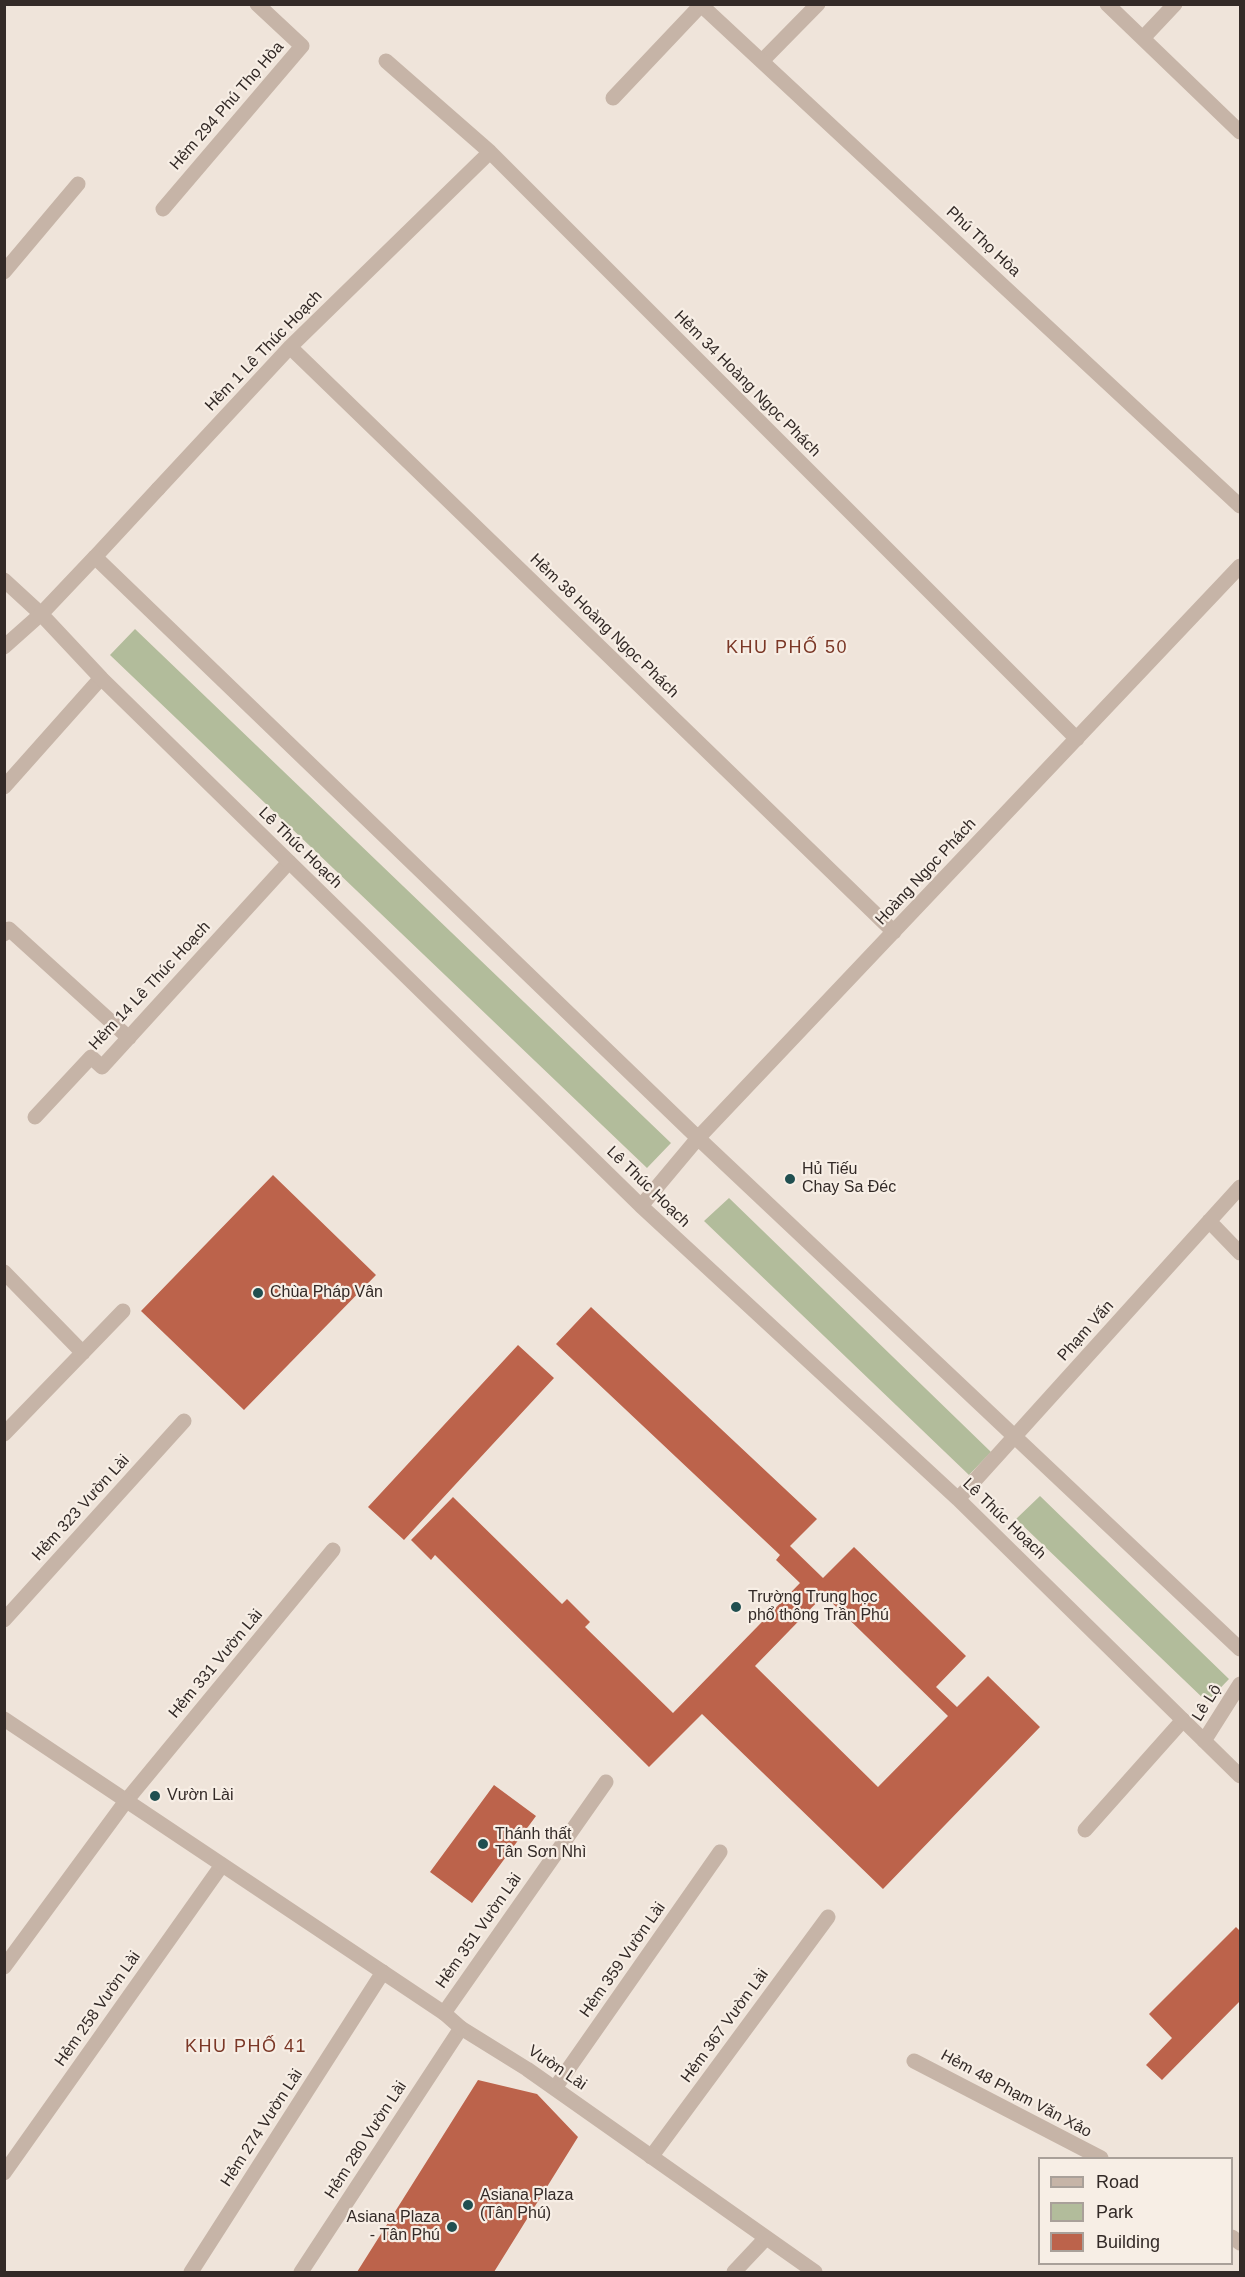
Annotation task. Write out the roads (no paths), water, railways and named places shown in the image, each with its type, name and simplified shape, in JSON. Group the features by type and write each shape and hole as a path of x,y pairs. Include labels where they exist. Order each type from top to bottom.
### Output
{"street":[{"name":"Hẻm 294 Phú Thọ Hòa","path":"163,209 302,46 257,4"},
{"path":"762,61 818,4"},
{"path":"1107,4 1240,132"},
{"path":"1143,38 1175,4"},
{"path":"613,98 701,5"},
{"name":"Phú Thọ Hòa","path":"701,5 1240,506"},
{"name":"Hẻm 34 Hoàng Ngọc Phách","path":"386,61 490,152 1077,739"},
{"name":"Hẻm 1 Lê Thúc Hoạch","path":"4,647 40,614 95,557 290,347 490,152"},
{"path":"4,272 78,184"},
{"name":"Hẻm 38 Hoàng Ngọc Phách","path":"290,347 894,932"},
{"path":"95,557 698,1137 1240,1649"},
{"name":"Hoàng Ngọc Phách","path":"641,1206 698,1137 1240,566"},
{"name":"Lê Thúc Hoạch","path":"4,580 101,678 641,1206 958,1499 1240,1776"},
{"path":"4,787 101,678"},
{"name":"Hẻm 14 Lê Thúc Hoạch","path":"35,1117 91,1057 102,1067 289,862"},
{"path":"4,934 9,929 129,1038"},
{"name":"Phạm Vấn","path":"958,1499 1240,1187"},
{"path":"1209,1221 1240,1253"},
{"path":"4,1272 83,1353"},
{"path":"4,1434 123,1311"},
{"name":"Hẻm 323 Vườn Lài","path":"4,1620 184,1421"},
{"name":"Hẻm 331 Vườn Lài","path":"4,1967 126,1802 333,1550"},
{"name":"Lê Lộ","path":"1204,1741 1240,1684"},
{"name":"Vườn Lài","path":"4,1719 444,2013 461,2028 527,2068 815,2272"},
{"path":"1085,1830 1183,1720"},
{"name":"Hẻm 351 Vườn Lài","path":"444,2013 606,1782"},
{"name":"Hẻm 359 Vườn Lài","path":"555,2088 720,1852"},
{"name":"Hẻm 258 Vườn Lài","path":"4,2173 222,1865"},
{"name":"Hẻm 367 Vườn Lài","path":"651,2157 828,1917"},
{"name":"Hẻm 274 Vườn Lài","path":"191,2272 383,1972"},
{"name":"Hẻm 280 Vườn Lài","path":"301,2272 461,2028"},
{"name":"Hẻm 48 Phạm Văn Xảo","path":"914,2061 1099,2157"},
{"path":"734,2272 766,2238"}],"place":[{"name":"Hủ Tiếu Chay Sa Đéc","path":"790,1179"},
{"name":"Chùa Pháp Vân","path":"258,1293"},
{"name":"Trường Trung học phổ thông Trần Phú","path":"736,1607"},
{"name":"Vườn Lài","path":"155,1796"},
{"name":"Thánh thất Tân Sơn Nhì","path":"483,1844"},
{"name":"Asiana Plaza (Tân Phú)","path":"468,2205"},
{"name":"Asiana Plaza - Tân Phú","path":"452,2227"}],"district":[{"name":"KHU PHỐ 50","path":"787,648"},
{"name":"KHU PHỐ 41","path":"246,2047"}]}
